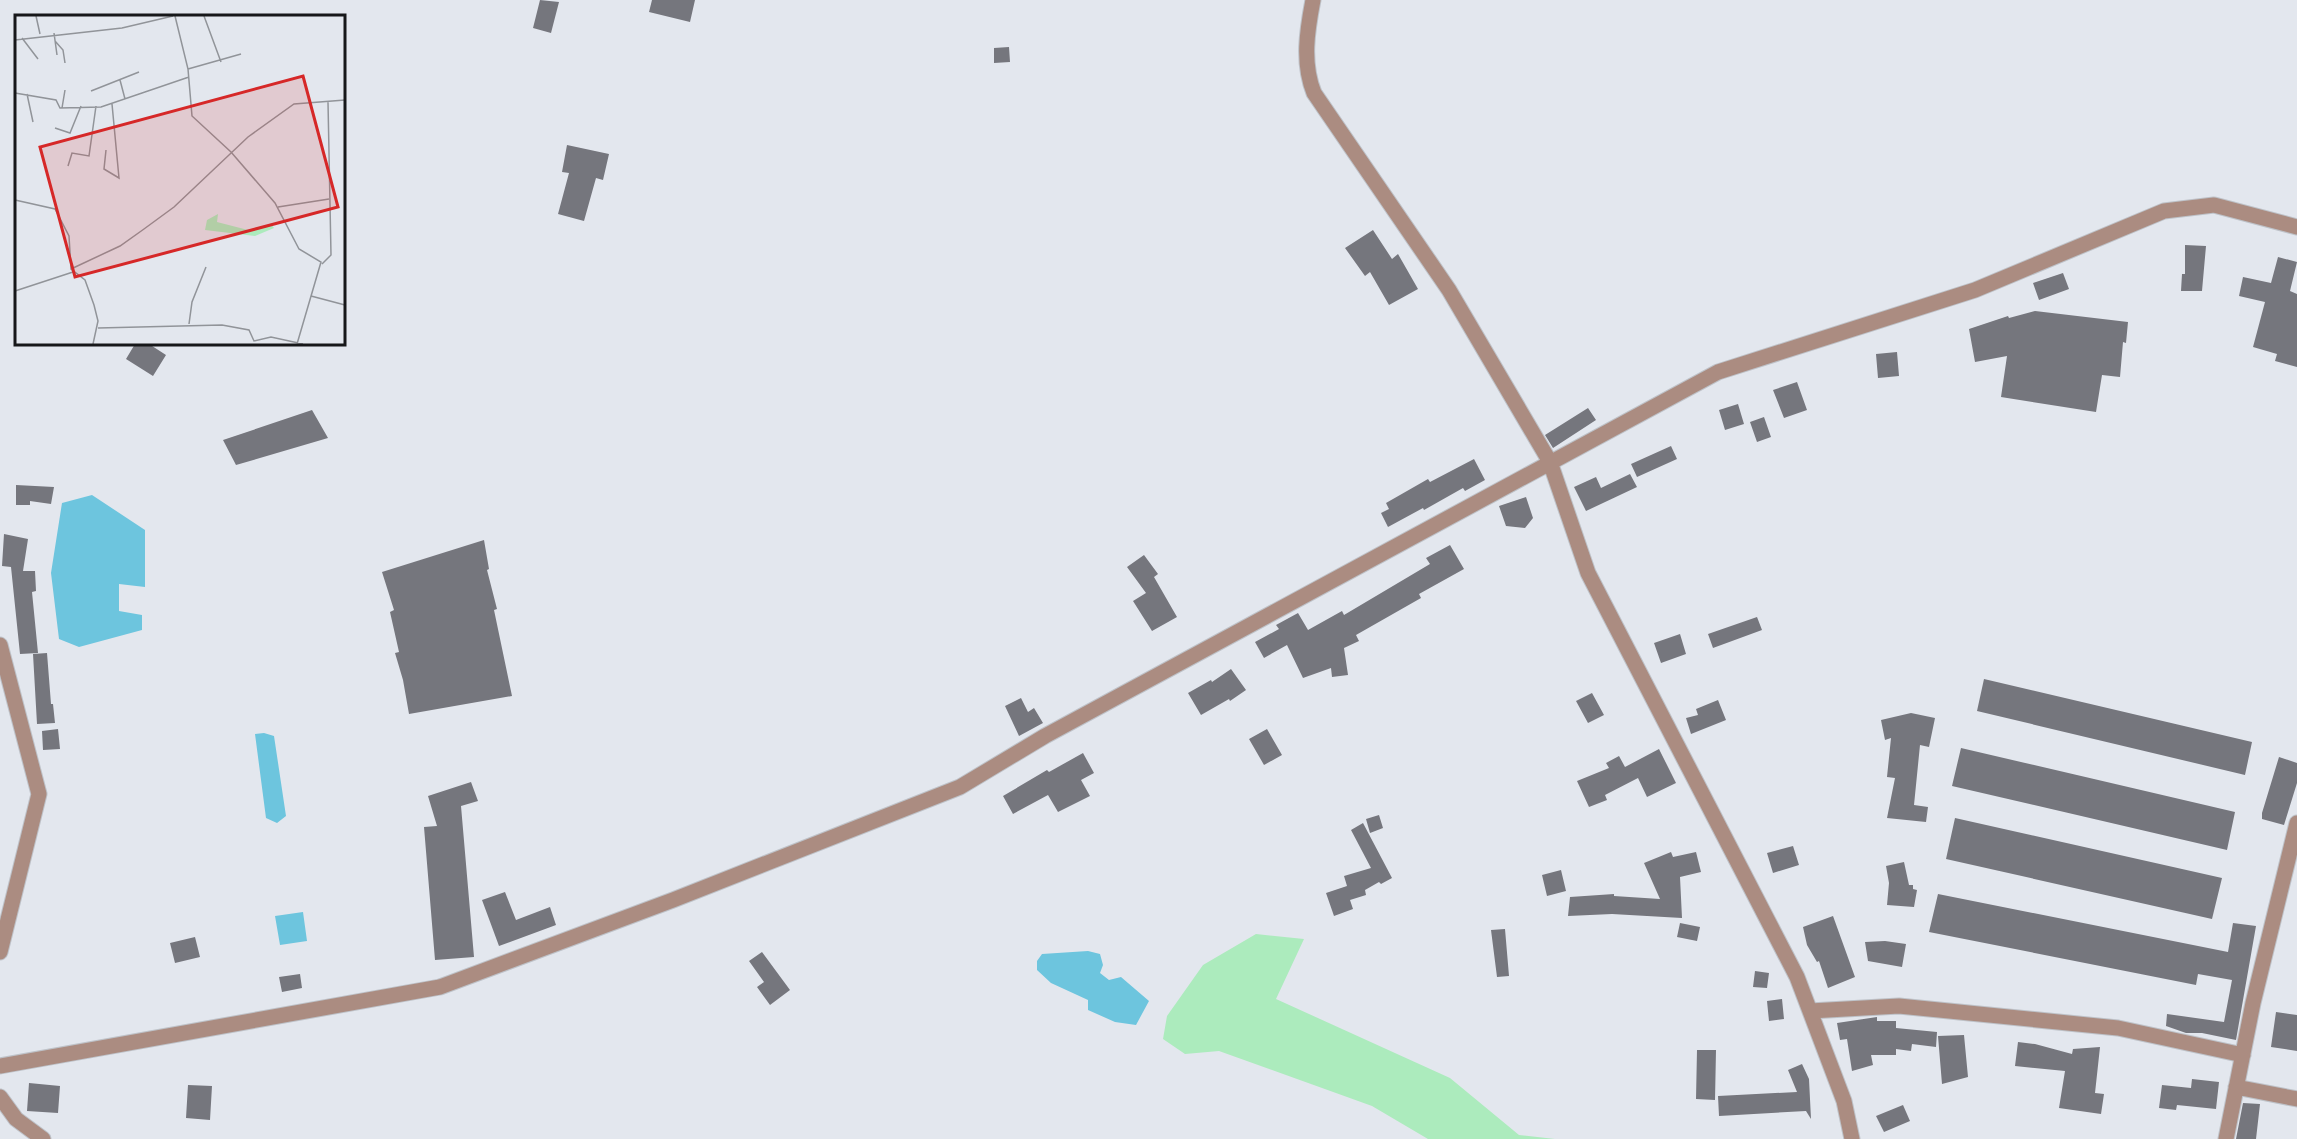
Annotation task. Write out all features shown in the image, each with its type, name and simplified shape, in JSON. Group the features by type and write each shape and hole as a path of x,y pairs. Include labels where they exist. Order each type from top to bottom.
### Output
{"street":[{"path":"1313,0 1306,45 1306,68 1314,93 1449,290 1550,462 1588,573 1797,977 1844,1101 1852,1139"},
{"path":"0,1066 440,987 673,900 960,787 1045,736 1718,372 1975,290 2164,211 2214,205 2297,227"},
{"path":"0,645 39,794 0,952"},
{"path":"2226,1139 2253,1003 2297,823"},
{"path":"1810,1011 1899,1006 2118,1028 2243,1054"},
{"path":"2236,1087 2297,1099"},
{"path":"0,1097 16,1119 43,1139"}],"green space":[{"path":"1256,934 1304,939 1276,999 1450,1078 1519,1135 1555,1139 1428,1139 1372,1106 1219,1051 1185,1054 1163,1039 1167,1016 1203,965"}],"water":[{"path":"92,495 145,530 145,587 119,584 119,611 142,615 142,630 79,647 59,639 51,573 62,503"},
{"path":"264,733 274,736 286,816 277,823 266,818 255,734"},
{"path":"303,912 307,941 280,945 275,916"},
{"path":"1088,951 1100,954 1103,965 1100,973 1109,980 1121,977 1149,1001 1136,1025 1115,1022 1088,1010 1088,1000 1051,983 1037,970 1037,961 1042,954"}],"building":[{"path":"540,0 559,2 551,33 533,28"},
{"path":"652,0 695,0 690,22 649,12"},
{"path":"1009,47 1010,62 994,63 994,48"},
{"path":"567,145 609,154 603,180 596,178 584,221 558,214 569,173 562,172"},
{"path":"1373,230 1392,259 1398,254 1418,289 1389,305 1370,272 1365,276 1345,248"},
{"path":"2185,245 2206,246 2202,291 2181,291 2182,274 2185,274"},
{"path":"2278,257 2297,262 2290,291 2297,294 2297,367 2275,361 2277,354 2253,347 2265,302 2239,296 2243,277 2271,283"},
{"path":"2063,273 2069,289 2039,300 2033,283"},
{"path":"2035,311 2128,322 2126,343 2123,342 2120,377 2102,375 2096,412 2001,397 2007,356 1975,362 1969,329 2008,316 2009,318"},
{"path":"134,345 151,345 166,355 153,376 126,359"},
{"path":"1897,352 1899,376 1878,378 1876,354"},
{"path":"1797,382 1807,410 1784,418 1773,390"},
{"path":"1738,404 1744,424 1725,430 1719,410"},
{"path":"1588,408 1596,420 1553,448 1545,435"},
{"path":"312,410 328,438 236,465 223,440"},
{"path":"1764,417 1771,437 1757,442 1750,422"},
{"path":"1671,446 1677,459 1637,477 1631,464"},
{"path":"1474,459 1485,480 1465,491 1463,488 1388,527 1381,513 1389,509 1386,503 1428,479 1430,482"},
{"path":"1630,474 1637,487 1586,511 1574,487 1596,477 1601,488"},
{"path":"16,485 54,487 51,504 30,501 30,505 16,505"},
{"path":"1526,497 1533,518 1525,528 1506,526 1499,506"},
{"path":"4,534 28,539 23,571 35,571 36,591 32,592 38,653 20,654 11,567 2,566"},
{"path":"484,540 489,569 487,570 497,609 494,610 512,696 409,714 395,653 399,652 390,612 394,610 382,572"},
{"path":"1450,545 1464,569 1419,594 1421,598 1356,635 1359,641 1344,648 1348,675 1332,677 1331,668 1303,678 1287,645 1264,658 1255,642 1279,629 1276,625 1298,613 1308,630 1342,611 1344,615 1430,564 1426,558"},
{"path":"1144,555 1158,574 1154,577 1177,617 1152,631 1133,601 1146,593 1127,567"},
{"path":"1757,617 1762,630 1713,648 1708,634"},
{"path":"1680,634 1686,654 1661,663 1654,643"},
{"path":"47,653 51,704 53,704 55,723 37,724 33,654"},
{"path":"1231,669 1246,690 1230,701 1229,699 1201,715 1188,693 1211,680 1212,682"},
{"path":"1984,679 2252,742 2245,775 1977,711"},
{"path":"1592,693 1604,715 1588,723 1576,701"},
{"path":"1021,698 1028,712 1034,708 1043,723 1019,736 1005,706"},
{"path":"1718,700 1726,720 1691,734 1686,718 1698,715 1696,709"},
{"path":"1911,713 1935,718 1929,747 1920,745 1914,805 1928,807 1926,822 1887,818 1895,778 1887,777 1891,738 1885,740 1881,720"},
{"path":"58,729 60,749 43,750 42,731"},
{"path":"1267,729 1282,755 1264,765 1249,739"},
{"path":"1961,748 2235,812 2227,850 1952,786"},
{"path":"1659,749 1676,783 1647,797 1638,778 1605,795 1607,800 1589,807 1577,781 1609,768 1606,763 1619,756 1625,767"},
{"path":"1083,753 1094,773 1081,780 1090,796 1058,812 1048,795 1013,814 1003,796 1047,770 1049,772"},
{"path":"2279,757 2297,763 2297,783 2284,825 2262,819"},
{"path":"471,782 478,801 461,806 474,957 435,960 424,827 437,826 428,796"},
{"path":"1379,815 1383,828 1370,833 1366,819"},
{"path":"1955,818 2222,878 2212,919 1946,859"},
{"path":"1363,823 1392,878 1365,890 1366,895 1350,900 1353,909 1334,916 1326,893 1347,886 1344,876 1371,868 1351,830"},
{"path":"1793,846 1799,865 1773,873 1767,853"},
{"path":"1671,852 1673,857 1696,852 1701,872 1680,877 1682,918 1612,914 1568,916 1570,897 1614,894 1614,896 1660,899 1644,863"},
{"path":"1904,862 1909,885 1913,885 1913,889 1917,890 1914,907 1887,905 1889,883 1886,866"},
{"path":"1561,870 1566,891 1547,896 1542,875"},
{"path":"505,892 516,920 550,907 556,925 499,946 482,900"},
{"path":"1938,894 2228,952 2233,923 2256,926 2236,1040 2202,1033 2186,1033 2166,1026 2167,1014 2224,1022 2232,980 2198,974 2196,985 1929,932"},
{"path":"1833,916 1855,977 1828,988 1819,961 1817,962 1807,945 1803,927"},
{"path":"1680,923 1700,927 1697,941 1677,937"},
{"path":"1505,929 1509,976 1497,977 1491,930"},
{"path":"195,937 200,957 175,963 170,943"},
{"path":"1885,941 1906,944 1902,967 1868,961 1865,942"},
{"path":"762,952 790,990 770,1005 757,987 764,982 749,961"},
{"path":"1755,971 1769,973 1767,988 1753,987"},
{"path":"300,974 302,988 282,992 279,977"},
{"path":"1782,999 1784,1019 1769,1021 1767,1001"},
{"path":"2276,1012 2297,1015 2297,1051 2271,1047"},
{"path":"1877,1017 1877,1021 1896,1021 1896,1028 1937,1032 1936,1047 1912,1044 1911,1051 1896,1049 1896,1055 1871,1055 1873,1065 1852,1071 1847,1039 1840,1040 1837,1023"},
{"path":"1964,1035 1968,1077 1942,1084 1938,1036"},
{"path":"2018,1042 2072,1054 2073,1049 2100,1047 2095,1093 2104,1094 2101,1114 2059,1108 2065,1071 2015,1066"},
{"path":"1697,1050 1716,1050 1715,1100 1696,1099"},
{"path":"1802,1064 1809,1079 1811,1119 1806,1111 1719,1116 1718,1096 1797,1092 1788,1070"},
{"path":"2192,1079 2219,1082 2216,1109 2177,1105 2176,1110 2159,1108 2162,1085 2191,1088"},
{"path":"29,1083 60,1086 58,1113 27,1111"},
{"path":"188,1085 212,1086 210,1120 186,1118"},
{"path":"2243,1103 2260,1104 2256,1139 2236,1139"},
{"path":"1903,1105 1910,1121 1884,1132 1876,1116"}]}
